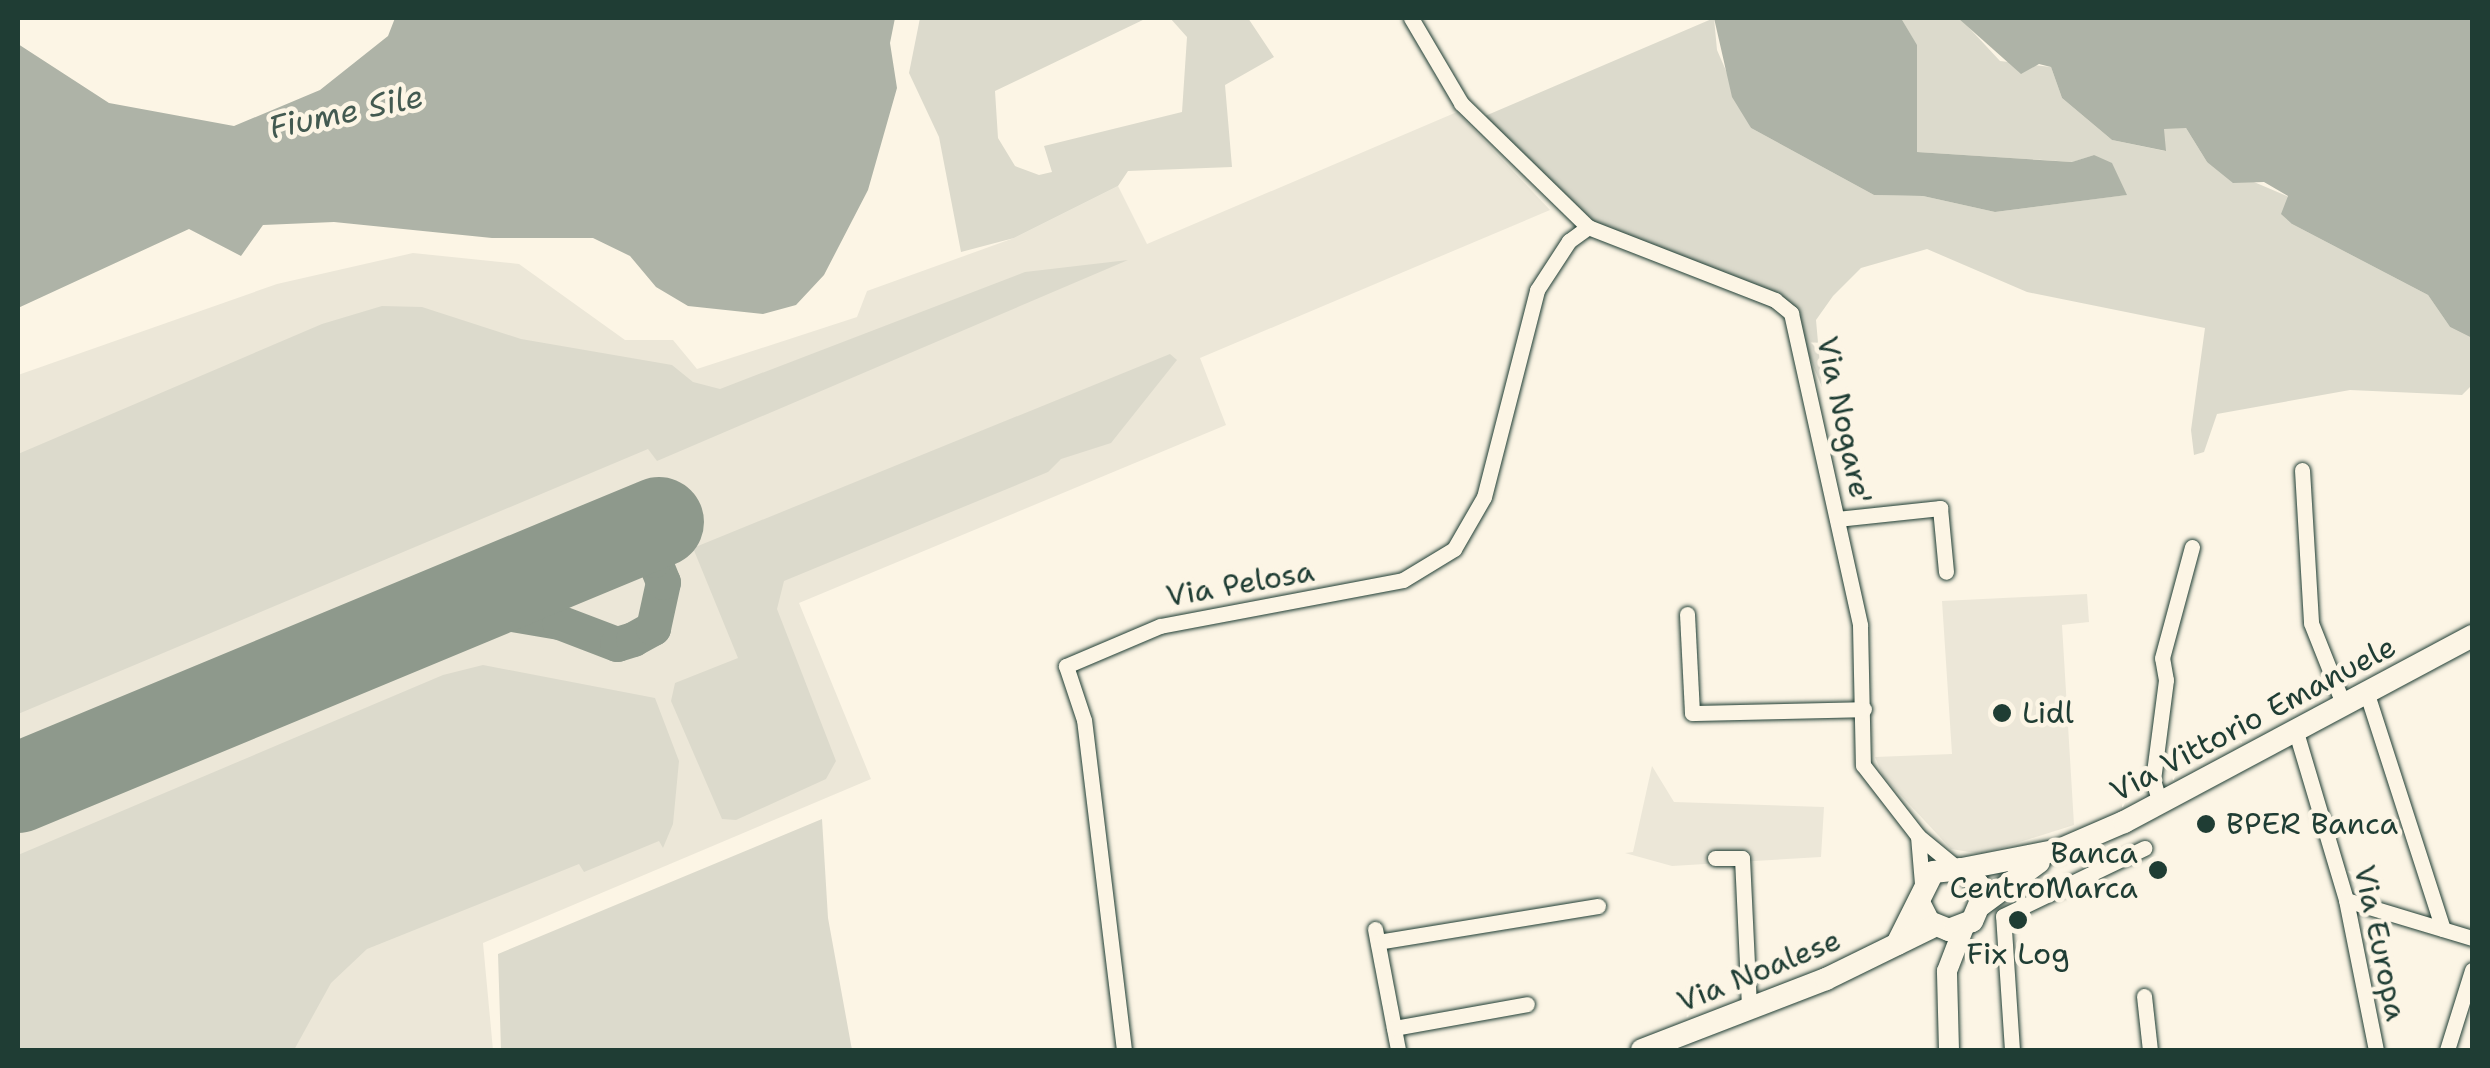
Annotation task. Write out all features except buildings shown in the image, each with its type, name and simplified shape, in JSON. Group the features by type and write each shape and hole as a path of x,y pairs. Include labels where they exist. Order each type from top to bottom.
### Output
{"main road":[{"name":"Via Vittorio Emanuele","path":"1981,905 2059,850 2160,804 2472,636"},
{"name":"Via Vittorio Emanuele","path":"1959,869 2059,850"},
{"path":"1905,942 1920,893 1933,872 1959,869 1978,884 1981,905 1964,927 1946,971"},
{"path":"1920,893 1946,971 1949,1050"},
{"path":"1905,942 1964,927"},
{"name":"Via Noalese","path":"1642,1050 1680,1044 1905,942"}],"street":[{"name":"Via Nogare'","path":"1411,18 1461,103 1588,227 1774,300 1791,313 1860,625 1866,774 1918,836 1959,869"},
{"name":"Via Pelosa","path":"1124,1050 1084,720 1066,666 1160,626 1404,580 1454,549 1484,496 1537,290 1569,241 1588,227"},
{"path":"2302,470 2310,623 2344,706"},
{"path":"1836,519 1940,508 1946,572"},
{"path":"2160,804 2153,780 2166,680 2162,658 2192,547"},
{"path":"1687,614 1692,713 1864,709"},
{"path":"2367,694 2443,929"},
{"name":"Via Europa","path":"2296,732 2346,900 2376,1050"},
{"path":"1918,836 1920,893"},
{"name":"Via Vittorio Emanuele","path":"2012,1050 2002,918 2144,848"},
{"path":"1714,858 1742,858 1749,1010"},
{"path":"2346,900 2472,938"},
{"path":"1398,1050 1377,936 1598,906"},
{"path":"2447,1050 2472,970"},
{"path":"2144,996 2150,1050"},
{"path":"1394,1028 1528,1004"}],"shaded area":[{"path":"920,18 1147,18 995,91 998,138 1015,166 1039,175 1052,172 1044,146 1182,112 1187,37 1170,18 1248,18 1274,57 1225,85 1232,167 1128,171 1118,186 1014,238 961,252 939,137 909,73"},
{"path":"1714,18 1717,50 1751,128 1874,195 1923,196 1995,212 2126,195 2094,155 2073,162 1917,152 1917,46 1901,18 1960,18 2000,61 2051,67 2062,98 2112,140 2165,151 2163,128 2186,128 2207,162 2289,197 2292,224 2428,295 2450,327 2472,338 2472,385 2462,395 2350,390 2217,414 2204,452 2194,455 2191,430 2205,328 2027,292 1927,249 1861,268 1833,296 1816,320 1822,387 1793,317 1598,233 1478,119"},
{"path":"1457,112 1550,210 1200,358 1226,425 799,603 871,779 483,943 493,1050 18,1050 18,375 277,284 413,253 519,264 625,340 673,340 697,369 857,317 867,291 1014,238 1118,186 1147,244"},
{"path":"1128,260 657,461 648,449 18,714 18,454 322,324 382,306 422,307 521,339 672,365 693,382 720,389 1025,272"},
{"path":"1170,354 1177,360 1111,443 1061,459 1048,472 784,581 777,609 836,761 826,779 736,820 722,819 671,701 675,683 738,658 693,548"},
{"path":"2087,594 2089,622 2062,625 2074,825 1982,854 1951,849 1883,776 1875,757 1952,754 1942,601"},
{"path":"483,665 655,698 679,761 673,824 663,848 659,841 584,872 579,864 367,949 331,983 294,1050 18,1050 18,855 443,675"},
{"path":"1652,766 1674,802 1824,807 1821,857 1672,866 1625,853 1633,852"},
{"path":"822,819 828,918 852,1050 501,1050 498,954"}],"water":[{"name":"Fiume Sile","path":"395,18 895,18 890,43 897,88 868,190 824,275 796,305 763,314 688,306 656,287 630,256 593,238 492,238 334,222 263,225 241,256 189,229 18,308 18,44 109,103 234,126 320,90 388,36"},
{"path":"1714,18 1901,18 1917,45 1917,152 2072,162 2094,155 2112,163 2127,195 1995,212 1923,196 1874,195 1751,128 1732,97"},
{"path":"1958,18 2472,18 2472,338 2450,327 2428,295 2292,224 2281,214 2288,196 2264,182 2233,183 2207,162 2186,128 2164,129 2166,151 2112,140 2062,98 2051,67 2039,64 2021,74"}],"taxiway":[{"path":"424,619 488,610 559,622 617,644 633,639 653,628 663,582 654,560 622,544 601,546"}],"runway":[{"path":"18,788 659,522"}],"place":[{"name":"Lidl","path":"2002,713"},
{"name":"BPER Banca","path":"2206,824"},
{"name":"Banca CentroMarca","path":"2158,870"},
{"name":"Fix Log","path":"2018,920"}]}
